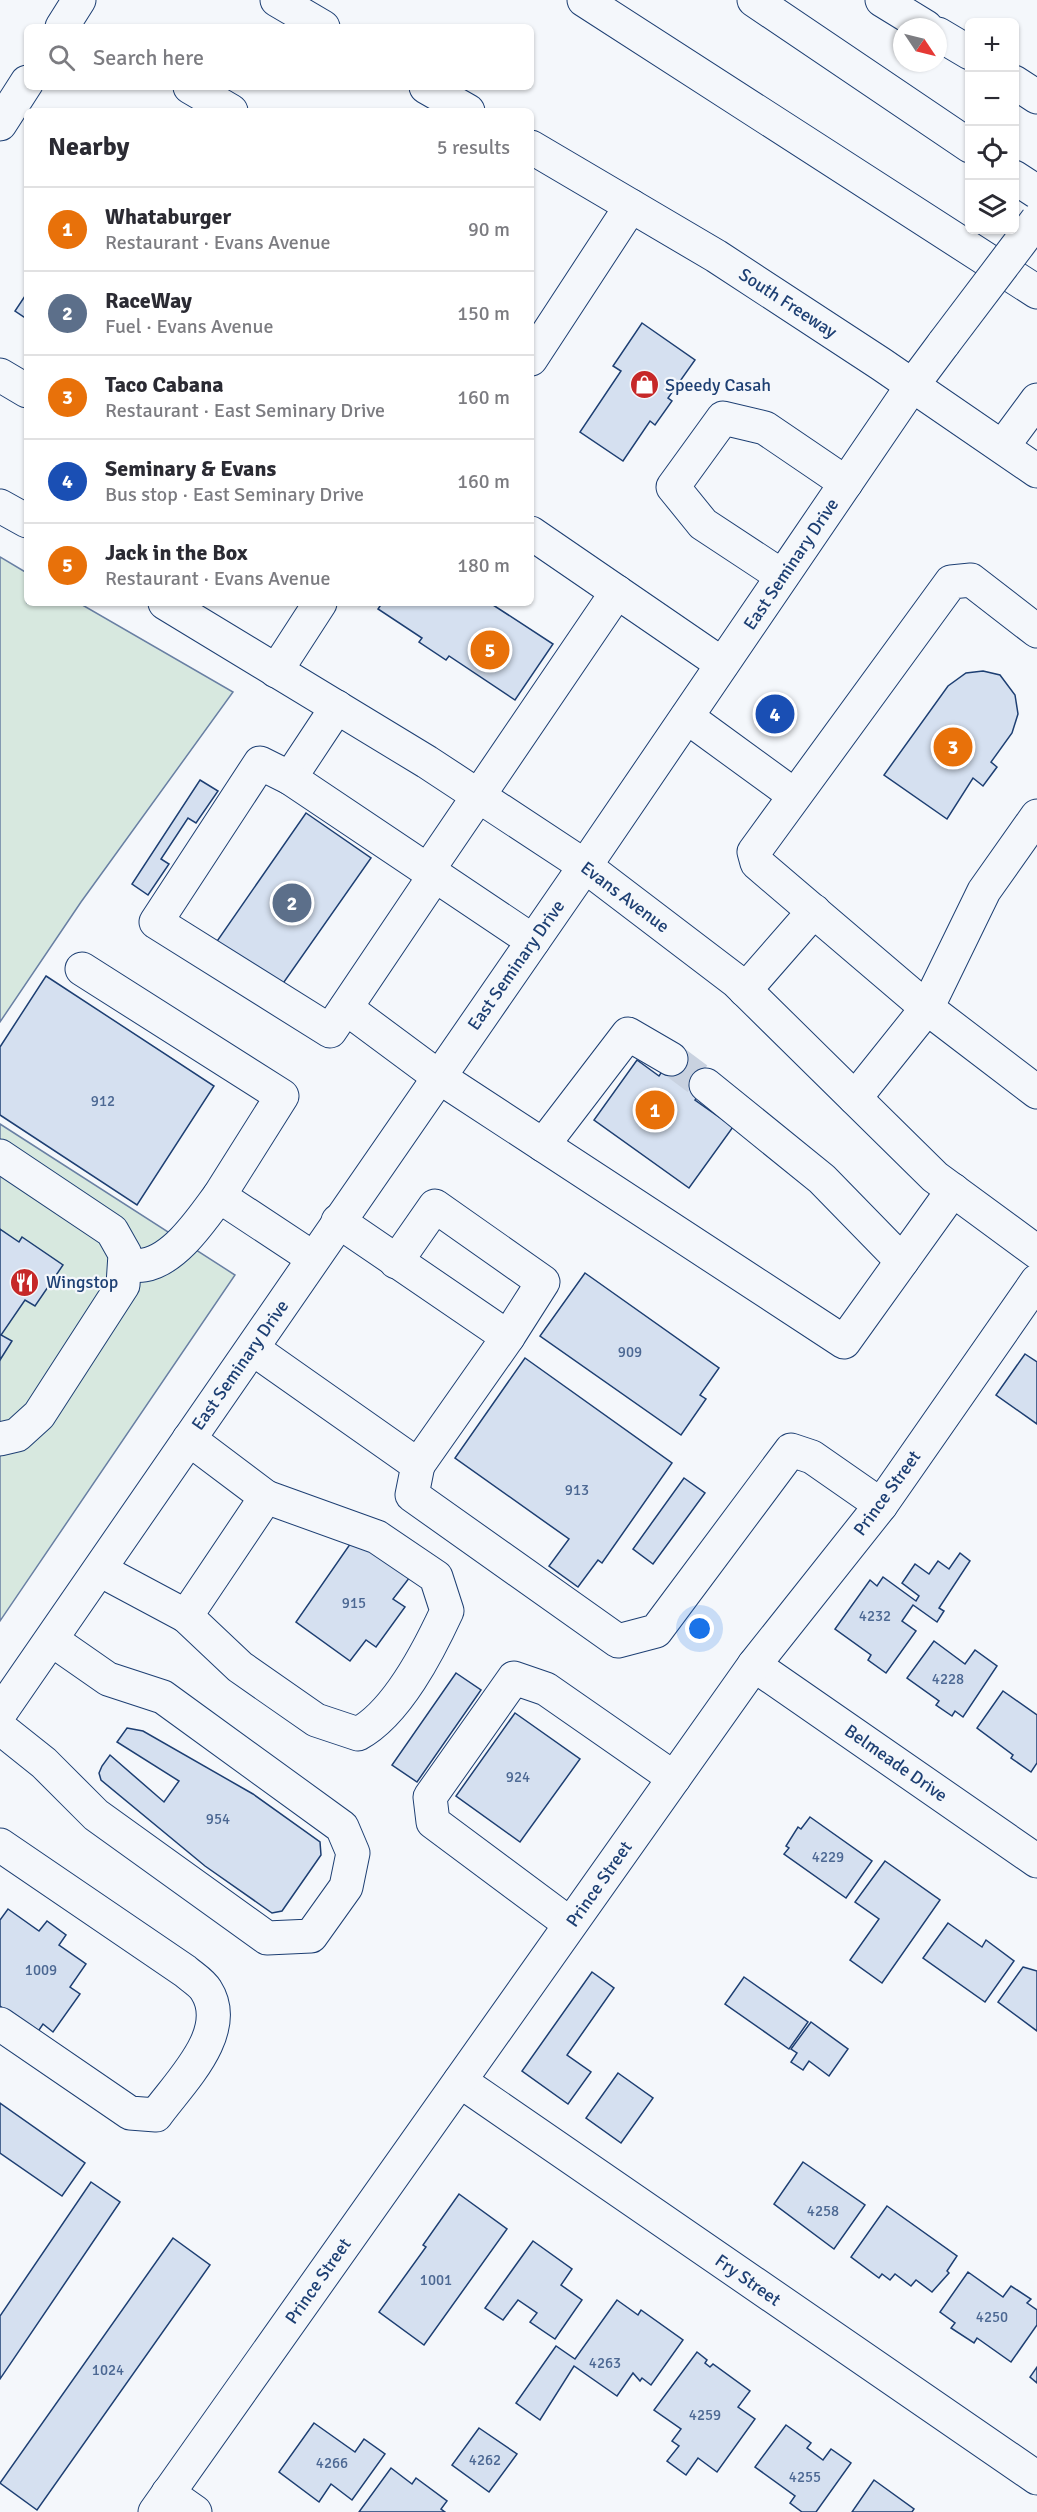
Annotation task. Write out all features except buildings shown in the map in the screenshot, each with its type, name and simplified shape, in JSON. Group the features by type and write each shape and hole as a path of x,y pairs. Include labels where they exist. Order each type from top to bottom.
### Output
{"main road":[{"path":"277,0 318,24"},
{"path":"584,0 1037,292"},
{"path":"754,0 965,143"},
{"path":"882,0 912,18"},
{"path":"947,40 965,51"},
{"path":"1019,85 1037,98"},
{"path":"0,124 24,87"},
{"path":"195,90 226,108"},
{"path":"431,90 463,108"},
{"name":"South Freeway","path":"534,149 716,256 1003,446 1037,471"},
{"path":"1019,180 1037,192"},
{"path":"534,354 630,206"},
{"name":"East Seminary Drive","path":"0,1713 585,866 912,386 1037,220"},
{"path":"0,375 24,389"},
{"path":"1003,446 1032,407"},
{"path":"782,576 703,524 673,488 723,418 765,428 846,483"},
{"path":"0,506 24,519"},
{"path":"534,535 722,664"},
{"path":"1037,631 971,580 951,582 754,852 757,863 927,1008 1037,1092"},
{"path":"533,941 432,873 291,778 260,763 156,922 330,1031 432,873 477,795 617,592"},
{"path":"276,671 318,606"},
{"name":"Evans Avenue","path":"183,607 276,671 477,795 585,866 745,990 935,1177 1037,1252"},
{"path":"291,778 337,707"},
{"path":"687,717 794,795"},
{"path":"855,1098 927,1008 984,891 1037,816"},
{"path":"745,990 814,911"},
{"path":"82,969 282,1096 219,1196 190,1235 171,1251 145,1265 125,1264"},
{"path":"346,1008 439,1077 844,1342 953,1190"},
{"path":"543,1144 628,1034 671,1059"},
{"path":"706,1085 822,1179 902,1261"},
{"path":"0,1156 112,1231 125,1254 123,1284 39,1415 16,1435 0,1439"},
{"path":"219,1196 313,1258"},
{"path":"396,1262 435,1206 543,1282 508,1337 418,1465 412,1495 618,1641 656,1631 791,1450 812,1457 880,1505"},
{"path":"338,1221 508,1337"},
{"name":"Prince Street","path":"161,2502 754,1665 880,1505 1037,1281"},
{"path":"252,1349 418,1465"},
{"path":"100,1570 186,1616 240,1667 316,1720 358,1734 374,1726 426,1657 447,1611 436,1577 377,1537 266,1497 189,1439"},
{"path":"186,1616 266,1497"},
{"path":"0,1728 44,1763 96,1815 267,1938 311,1936 346,1887 353,1852 342,1827 163,1697 108,1679 52,1640"},
{"name":"Belmeade Drive","path":"754,1665 1037,1862"},
{"path":"570,1924 433,1822 430,1797 514,1678 546,1689 674,1778"},
{"path":"0,1845 186,1971 206,1989 214,2009 213,2027 202,2051 156,2115 130,2112 0,2024"},
{"name":"Fry Street","path":"460,2081 1037,2478"},
{"path":"161,2502 195,2512"}],"shaded area":[{"path":"0,557 24,571 24,606 84,606 233,692 81,902 0,1022"},
{"path":"0,1124 235,1275 0,1621"}],"tunnel":[{"path":"671,1059 706,1085"}],"place":[{"name":"Speedy Casah","path":"644,385"},
{"name":"Jack in the Box","path":"490,650"},
{"name":"Seminary & Evans","path":"775,714"},
{"name":"Taco Cabana","path":"953,747"},
{"name":"RaceWay","path":"292,903"},
{"name":"Whataburger","path":"655,1110"},
{"name":"Wingstop","path":"25,1282"}]}
